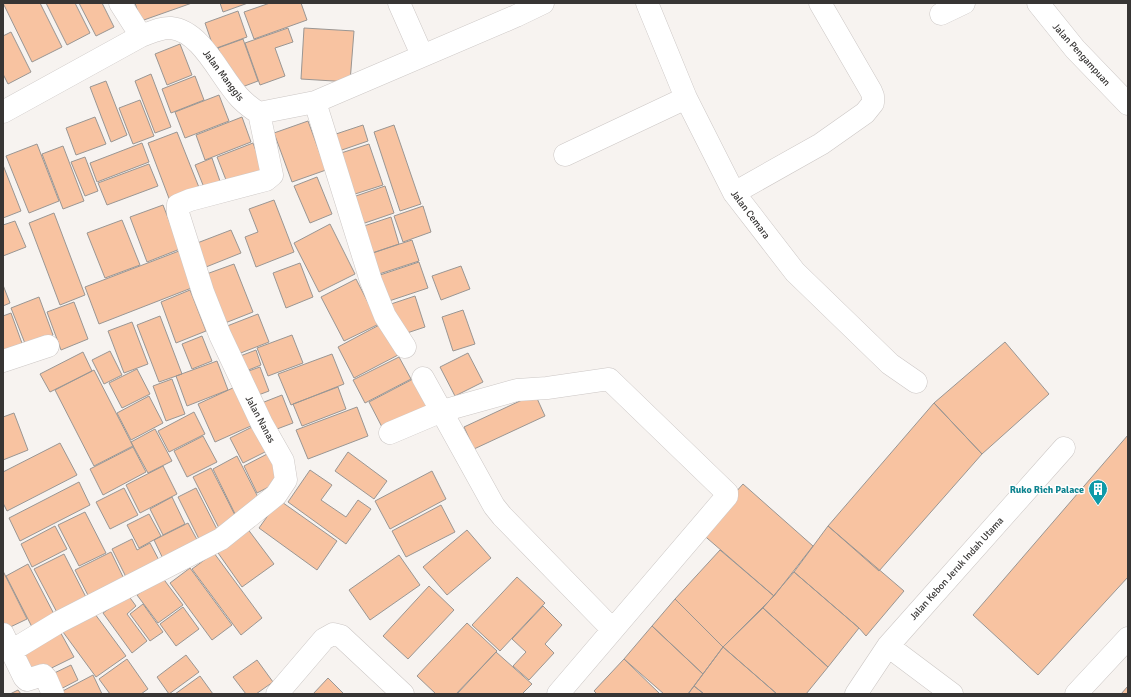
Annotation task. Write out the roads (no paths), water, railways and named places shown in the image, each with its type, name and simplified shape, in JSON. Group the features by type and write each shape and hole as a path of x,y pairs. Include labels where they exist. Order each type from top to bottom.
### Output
{"street":[{"path":"120,3 141,36"},
{"path":"399,3 422,55"},
{"path":"259,113 315,102 543,3"},
{"name":"Jalan Cemara","path":"646,3 686,98 734,193 795,272 890,364 916,382"},
{"path":"734,193 821,144 865,113 873,103 871,91 820,3"},
{"path":"942,14 964,3"},
{"name":"Jalan Pengampuan","path":"1038,3 1075,49 1128,104"},
{"name":"Jalan Manggis","path":"3,112 141,36 159,29 170,28 184,31 198,41 239,97 248,106 259,113"},
{"path":"565,155 686,98"},
{"path":"315,102 371,281 385,316 405,347"},
{"name":"Jalan Nanas","path":"7,642 59,622 222,539 276,495 286,480 283,461 262,424 220,335 203,292 178,213 178,205 190,200 270,178 272,175 259,113"},
{"path":"3,361 48,346"},
{"path":"423,378 494,506 612,629"},
{"path":"390,433 442,411 518,390 547,388 609,379 727,493 727,496 558,694"},
{"name":"Jalan Kebon Jeruk Indah Utama","path":"856,694 888,646 1064,448"},
{"path":"278,694 324,639 333,634 341,636 403,694"},
{"path":"1076,694 1128,638"},
{"path":"7,642 24,678 27,680 43,675 46,678 53,694"},
{"path":"888,646 952,694"}],"place":[{"name":"Ruko Rich Palace","path":"1098,506"}]}
